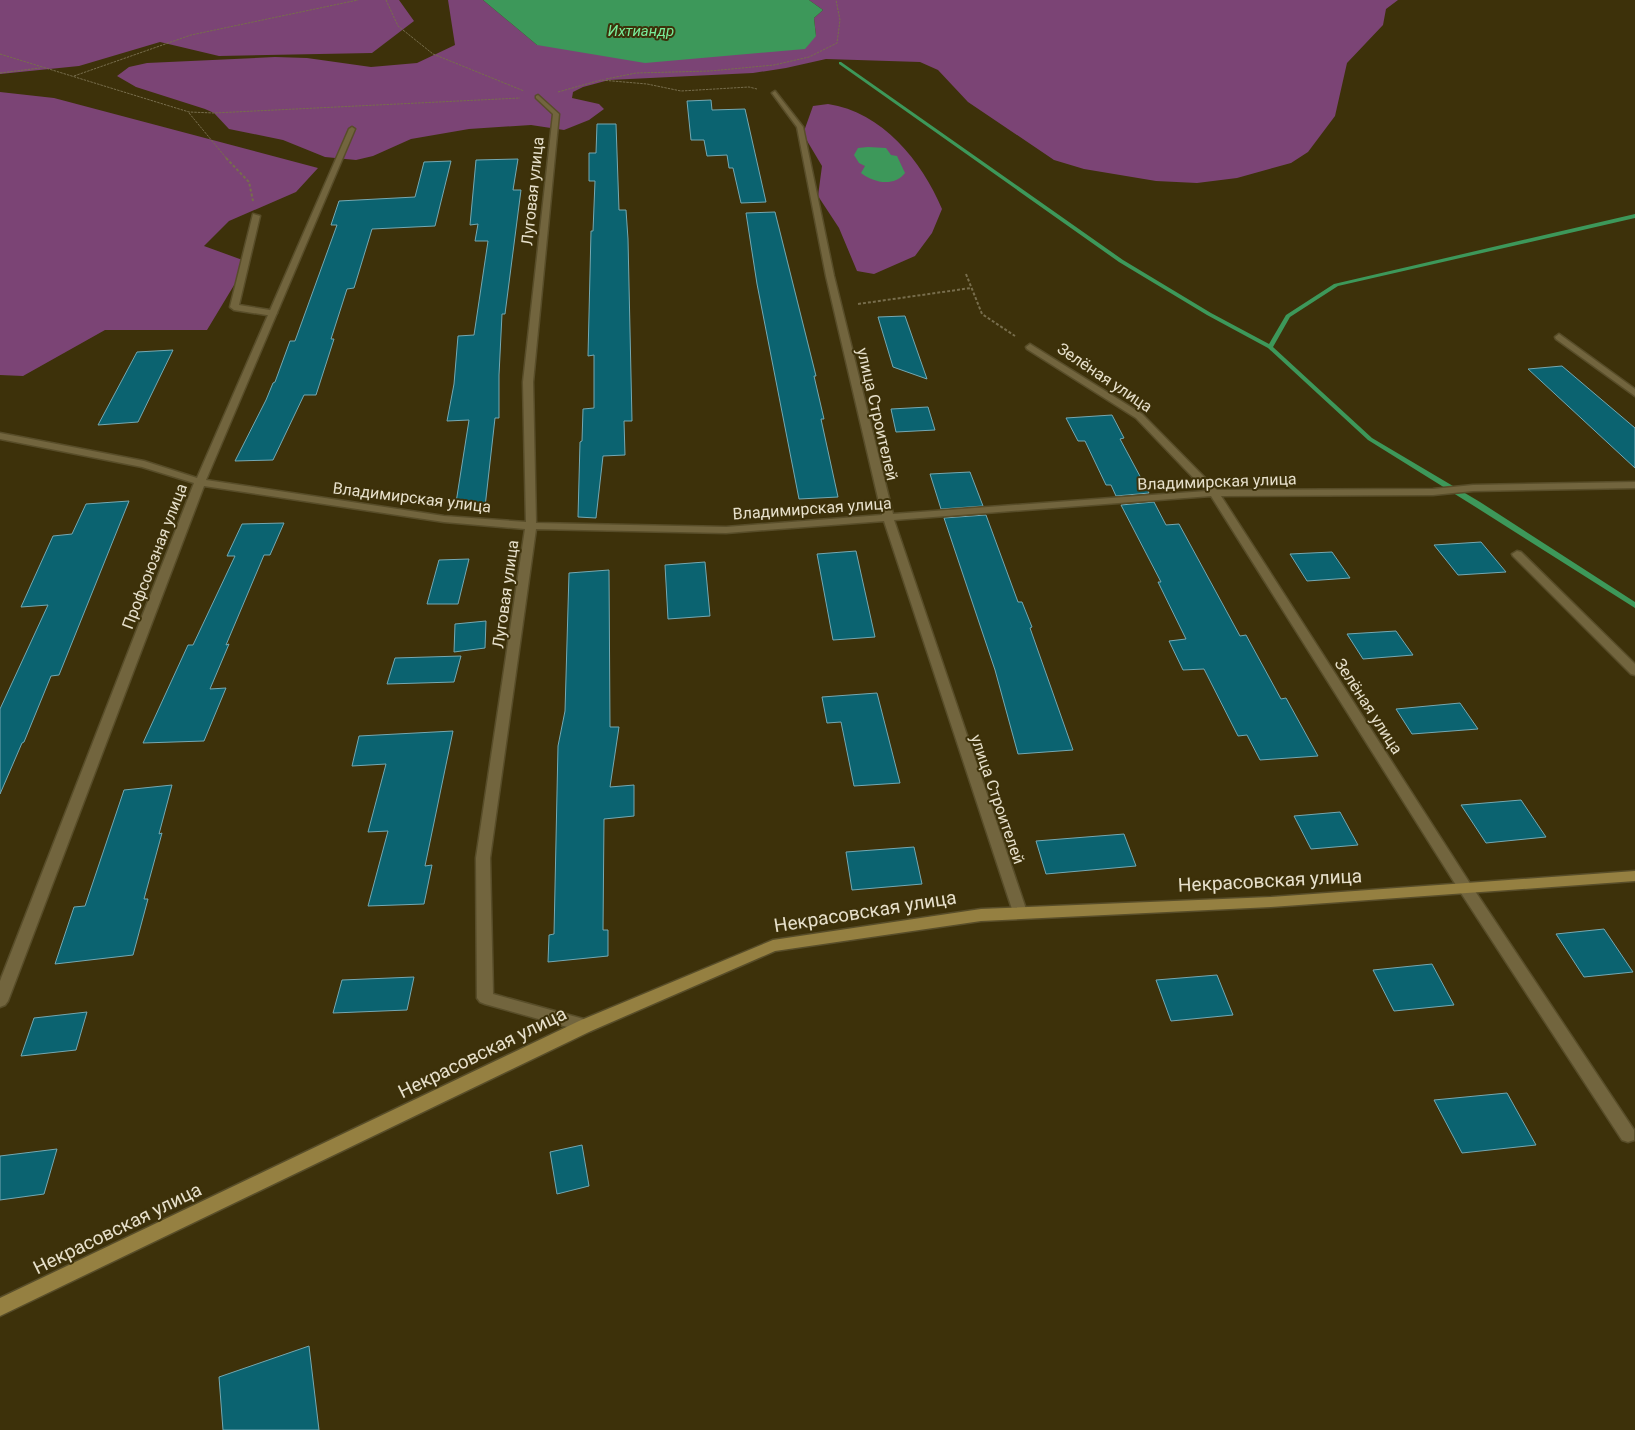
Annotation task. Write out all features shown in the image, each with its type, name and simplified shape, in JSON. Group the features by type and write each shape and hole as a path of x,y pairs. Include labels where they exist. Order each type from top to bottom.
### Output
{"street":[{"name":"улица Строителей","path":"775,93 800,128 837,307 888,517 1020,912"},
{"name":"Луговая улица","path":"538,97 556,114 528,382 531,526 483,858 485,998 585,1026"},
{"name":"Профсоюзная улица","path":"0,1001 200,482 352,129"},
{"path":"256,216 234,307 273,313"},
{"path":"1559,337 1635,393"},
{"name":"Зелёная улица","path":"1030,347 1139,416 1214,493 1466,888 1628,1135"},
{"name":"Владимирская улица","path":"0,436 144,464 200,482 444,519 531,526 726,530 1214,493 1433,492 1472,488 1635,485"},
{"path":"1517,554 1635,671"},
{"name":"Некрасовская улица","path":"0,1307 585,1026 772,946 980,915 1272,902 1635,876"}],"path":[{"path":"73,76 190,35 358,0"},
{"path":"386,0 398,26 434,54 538,97"},
{"path":"0,54 189,112 222,113 538,97 601,80 636,73 710,72 774,65 809,57 837,43 840,20 836,0"},
{"path":"0,73 41,68"},
{"path":"601,80 647,84 681,91 749,88 775,93"},
{"path":"189,112 215,146 249,182 256,216"},
{"path":"966,274 982,314 1030,347"},
{"path":"837,307 971,288"}],"shaded area":[{"path":"0,0 399,0 414,21 372,53 219,56 160,42 79,66 0,74"},
{"path":"448,0 483,0 537,45 816,36 814,18 823,10 809,0 1398,0 1386,9 1383,25 1347,63 1335,116 1308,152 1291,163 1237,178 1197,183 1156,181 1084,169 1054,160 968,102 938,70 920,62 826,59 753,73 609,80 583,87 573,92 572,98 599,104 604,109 589,120 564,130 531,125 469,129 411,139 373,156 356,160 325,157 283,140 229,129 214,113 136,87 117,76 129,67 147,63 275,57 307,58 371,67 417,63 455,45"},
{"path":"0,92 54,98 318,168 296,192 229,221 204,246 248,262 207,330 105,330 23,376 0,375"},
{"path":"828,104 848,109 866,117 883,128 898,142 923,173 942,209 932,233 915,256 874,274 857,271 839,228 818,196 822,166 803,134 813,106"}],"water":[{"name":"Ихтиандр","path":"483,0 809,0 823,10 814,18 816,36 805,49 645,63 537,45"},
{"path":"858,148 886,148 891,155 897,156 905,173 895,180 884,182 872,179 861,173 865,166 859,163 854,155"}],"building":[{"path":"711,100 712,110 745,109 766,202 741,203 733,168 729,168 727,155 707,156 704,140 691,140 687,101"},
{"path":"597,124 616,124 619,210 626,210 628,239 632,421 624,421 625,455 603,456 596,518 578,517 583,409 594,408 594,355 588,356 591,231 593,231 595,181 589,181 589,153 596,153"},
{"path":"518,159 513,190 521,190 505,314 502,314 499,418 495,418 485,507 455,509 469,420 447,421 454,384 458,336 474,335 488,241 475,241 478,224 470,225 476,160"},
{"path":"451,161 435,226 372,229 354,288 347,289 331,339 334,339 316,395 304,395 273,460 235,461 275,382 290,341 295,341 337,225 331,225 339,201 415,197 424,162"},
{"path":"775,212 816,376 814,376 824,419 821,419 838,497 799,499 757,284 746,213"},
{"path":"905,316 927,379 893,367 878,317"},
{"path":"173,350 138,422 98,425 137,352"},
{"path":"1562,366 1635,428 1635,468 1528,369"},
{"path":"928,407 935,430 896,432 891,409"},
{"path":"1112,415 1124,438 1120,439 1149,493 1116,496 1111,485 1106,485 1085,441 1078,441 1066,418"},
{"path":"970,472 983,506 941,509 930,474"},
{"path":"129,501 59,675 51,676 0,794 0,709 48,605 21,607 53,536 72,534 86,504"},
{"path":"1154,502 1166,525 1179,524 1240,636 1246,635 1281,699 1286,698 1318,756 1260,760 1247,735 1238,736 1204,669 1183,670 1169,641 1186,639 1158,582 1161,582 1121,505"},
{"path":"986,515 1018,602 1022,602 1032,627 1030,628 1073,750 1018,754 995,670 944,518"},
{"path":"284,523 270,555 264,555 226,645 229,644 210,689 226,688 204,741 143,743 188,645 193,645 235,556 227,556 242,524"},
{"path":"1481,542 1506,572 1458,575 1434,545"},
{"path":"856,551 875,637 833,640 817,554"},
{"path":"1332,552 1350,578 1307,581 1290,554"},
{"path":"469,559 458,604 427,604 439,560"},
{"path":"705,562 710,616 668,619 665,565"},
{"path":"609,570 610,727 619,727 610,787 634,785 634,816 604,819 603,930 608,930 608,956 548,962 549,935 554,934 558,746 565,711 569,573"},
{"path":"486,621 485,648 454,652 455,624"},
{"path":"1396,631 1413,655 1363,659 1347,634"},
{"path":"461,656 454,682 387,684 395,658"},
{"path":"877,693 900,783 854,786 841,722 827,723 822,697"},
{"path":"1460,703 1478,729 1412,734 1396,709"},
{"path":"453,731 425,866 432,865 424,904 368,906 388,831 368,832 386,764 352,766 359,736"},
{"path":"172,785 159,834 162,833 144,899 148,899 133,955 55,964 74,907 85,906 124,790"},
{"path":"1521,800 1546,837 1486,843 1461,805"},
{"path":"1340,812 1358,845 1311,849 1294,816"},
{"path":"1124,834 1136,866 1046,874 1036,841"},
{"path":"914,847 922,884 852,890 846,852"},
{"path":"1604,929 1633,972 1584,977 1556,934"},
{"path":"1432,964 1454,1005 1394,1011 1373,970"},
{"path":"1217,975 1233,1015 1171,1021 1156,980"},
{"path":"414,977 407,1010 333,1013 342,980"},
{"path":"87,1012 76,1050 21,1056 34,1018"},
{"path":"1507,1093 1536,1145 1462,1153 1434,1100"},
{"path":"582,1145 589,1186 557,1194 550,1152"},
{"path":"57,1149 44,1194 0,1200 0,1156"},
{"path":"309,1346 319,1430 223,1430 219,1377"}],"waterway":[{"path":"840,63 1121,261 1209,314 1270,347"},
{"path":"1270,347 1288,316 1336,285 1635,216"},
{"path":"1270,347 1370,439 1477,504 1635,606"}]}
